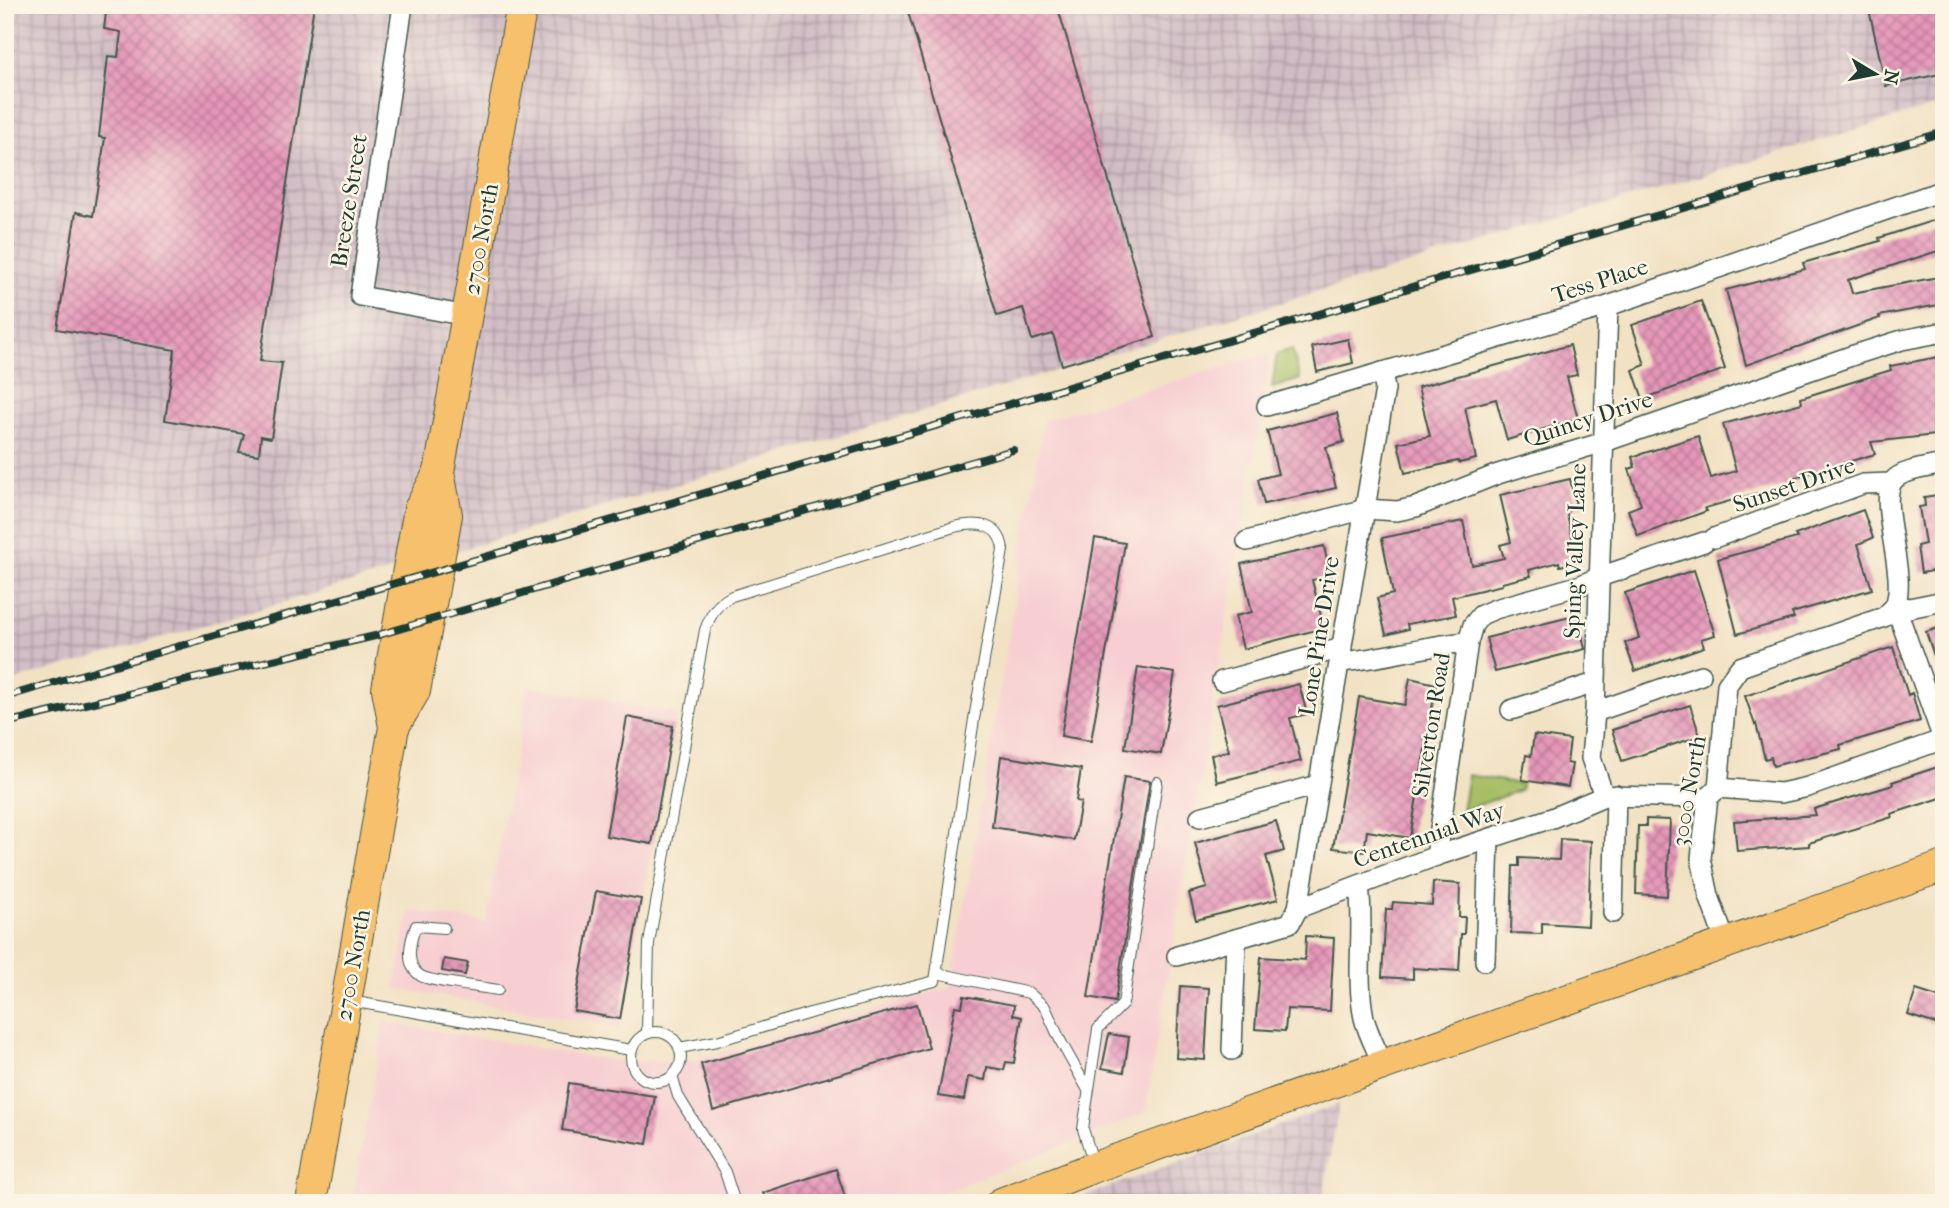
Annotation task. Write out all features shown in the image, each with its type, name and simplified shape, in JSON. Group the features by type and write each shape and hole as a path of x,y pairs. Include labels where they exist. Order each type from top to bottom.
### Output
{"main road":[{"name":"2700 North","path":"311,1203 394,727 415,691 447,515 439,472 522,5"},
{"path":"1001,1203 1095,1167 1944,866"}],"street":[{"name":"Breeze Street","path":"403,5 360,296 467,316"},
{"name":"Tess Place","path":"1267,406 1608,306 1944,190"},
{"name":"Sping Valley Lane","path":"1608,306 1595,712 1591,758 1610,795"},
{"name":"Quincy Drive","path":"1247,541 1365,509 1397,511 1416,507 1498,474 1604,442 1866,351 1902,340 1944,332"},
{"name":"Lone Pine Drive","path":"1298,908 1385,389 1382,372"},
{"name":"Sunset Drive","path":"1468,642 1473,625 1481,615 1495,609 1581,585 1863,484 1891,483 1896,478 1914,471 1944,464"},
{"path":"1891,483 1888,498 1898,585 1895,605 1943,739"},
{"path":"1895,605 1909,608 1944,600"},
{"name":"3000 North","path":"1726,944 1709,896 1701,858 1713,793 1727,685 1740,667 1884,617 1895,605"},
{"path":"1222,681 1341,655 1368,660 1441,644 1468,642"},
{"name":"Silverton Road","path":"1436,856 1468,642"},
{"path":"1595,712 1701,675"},
{"path":"1511,710 1595,683"},
{"name":"Centennial Way","path":"1177,956 1290,923 1298,908 1610,795 1781,793 1943,739"},
{"path":"1200,817 1318,785"},
{"path":"1610,795 1613,913"},
{"path":"1485,961 1489,839"},
{"path":"1359,886 1364,1020 1383,1065"},
{"path":"1232,1050 1236,939"}],"lane":[{"path":"647,1033 649,943 705,630 712,613 722,601 732,596 954,527 975,523 985,525 995,531 1002,542 1003,550 972,732 935,981 810,1013 717,1041 679,1048"},
{"path":"1095,1167 1083,1129 1088,1091 1098,1029 1123,1004 1157,782"},
{"path":"444,928 416,926 410,955 412,967 422,977 498,990"},
{"path":"937,973 1029,993 1045,1007 1088,1091"},
{"path":"346,1000 631,1050"},
{"path":"657,1031 666,1034 679,1048 681,1058 678,1068 673,1076 665,1081 646,1080 633,1068 631,1050 640,1037 647,1033 657,1031"},
{"path":"673,1076 678,1096 725,1172 735,1203"}],"shaded area":[{"path":"5,5 1944,5 1944,103 387,572 5,683"},
{"path":"1271,353 1145,1113 917,1203 352,1203 384,1022 615,1061 696,1060 951,987 1044,420"},
{"path":"528,686 676,713 620,1028 395,988 409,910 486,923"},
{"path":"1339,1104 1322,1203 1066,1203 1073,1200"}],"green space":[{"path":"1292,349 1300,379 1272,388 1277,354"},
{"path":"1468,775 1521,784 1520,790 1462,811"}],"building":[{"path":"107,5 314,5 260,361 282,363 271,438 261,436 259,455 239,452 244,434 165,420 175,350 57,329 76,212 93,216 105,138 99,137 108,56 118,57 121,32 104,29"},
{"path":"906,5 1057,5 1155,337 1062,365 1053,334 1032,340 1023,308 997,316"},
{"path":"1868,5 1944,5 1944,73 1886,86"},
{"path":"1944,217 1944,249 1848,280 1852,293 1944,276 1944,304 1879,316 1880,318 1746,365 1726,290 1805,269 1803,263 1880,241 1879,238"},
{"path":"1701,301 1725,369 1643,399 1633,370 1645,365 1632,325"},
{"path":"1348,339 1353,363 1317,372 1312,347"},
{"path":"1570,345 1577,375 1567,377 1578,419 1507,440 1496,399 1465,407 1476,459 1405,473 1398,443 1430,436 1418,387"},
{"path":"1944,356 1944,434 1871,442 1875,454 1796,477 1797,482 1705,508 1707,511 1638,536 1628,510 1641,505 1629,469 1635,467 1632,457 1698,436 1711,478 1736,471 1723,424 1802,403 1801,398 1891,370 1890,366"},
{"path":"1337,413 1344,442 1326,447 1336,488 1264,504 1258,479 1278,474 1267,431"},
{"path":"1570,479 1577,509 1566,511 1578,562 1560,566 1559,562 1529,570 1531,576 1452,597 1456,615 1407,624 1408,629 1386,635 1377,598 1393,594 1382,538 1463,521 1472,565 1504,558 1500,545 1511,542 1500,495"},
{"path":"1944,494 1944,569 1921,573 1917,546 1925,544 1919,507 1925,506 1924,497"},
{"path":"1863,510 1873,538 1858,544 1872,589 1792,613 1794,618 1737,634 1718,559 1797,538 1795,535"},
{"path":"1095,538 1125,543 1091,741 1061,736"},
{"path":"1324,546 1330,576 1312,580 1324,628 1243,649 1235,616 1252,612 1241,564"},
{"path":"1694,570 1715,635 1701,639 1704,647 1635,671 1625,643 1639,638 1625,593"},
{"path":"1578,615 1585,649 1495,672 1486,638"},
{"path":"1944,626 1944,677 1941,677 1926,632"},
{"path":"1893,647 1908,695 1912,693 1920,721 1840,745 1841,749 1773,766 1771,757 1765,759 1745,696"},
{"path":"1138,667 1175,673 1161,754 1125,748"},
{"path":"1410,678 1436,684 1410,838 1367,831 1364,852 1333,848 1359,697 1405,705"},
{"path":"1299,684 1307,714 1290,718 1301,761 1217,782 1211,755 1229,751 1217,705"},
{"path":"1690,705 1700,736 1622,761 1612,730"},
{"path":"627,717 673,726 652,844 606,836"},
{"path":"1534,735 1570,740 1567,763 1572,764 1568,787 1522,780 1526,755 1531,756"},
{"path":"1001,756 1081,769 1076,801 1081,802 1074,840 992,827"},
{"path":"1944,765 1944,797 1891,814 1892,817 1809,843 1809,846 1737,851 1734,821 1816,815 1814,809 1893,785 1892,782"},
{"path":"1124,777 1150,781 1115,1002 1088,997"},
{"path":"1646,819 1670,820 1667,896 1636,894 1638,826 1646,826"},
{"path":"1276,821 1284,851 1266,856 1278,899 1196,920 1189,893 1207,888 1195,843"},
{"path":"1560,839 1591,841 1588,926 1542,923 1542,934 1511,933 1513,866 1519,866 1519,858 1559,860"},
{"path":"1433,882 1460,884 1459,917 1465,917 1459,971 1413,968 1413,979 1382,977 1386,909 1392,909 1393,902 1432,905"},
{"path":"596,891 641,899 620,1019 574,1011"},
{"path":"1306,936 1334,938 1330,1011 1287,1009 1285,1031 1255,1029 1261,957 1305,960"},
{"path":"444,959 468,963 465,975 442,971"},
{"path":"1180,986 1209,988 1205,1060 1176,1058"},
{"path":"1916,990 1944,999 1939,1025 1908,1015"},
{"path":"964,996 1014,1005 1013,1015 1022,1017 1014,1063 1006,1062 1004,1070 987,1067 985,1080 968,1077 964,1100 938,1096 955,1006 962,1007"},
{"path":"917,1004 929,1048 713,1111 701,1064"},
{"path":"1109,1034 1129,1037 1124,1072 1102,1068"},
{"path":"569,1083 655,1096 647,1144 562,1130"},
{"path":"836,1169 847,1203 766,1203 763,1193"}],"railway":[{"path":"5,697 1944,132"},
{"path":"5,723 375,636 1013,450"}]}
